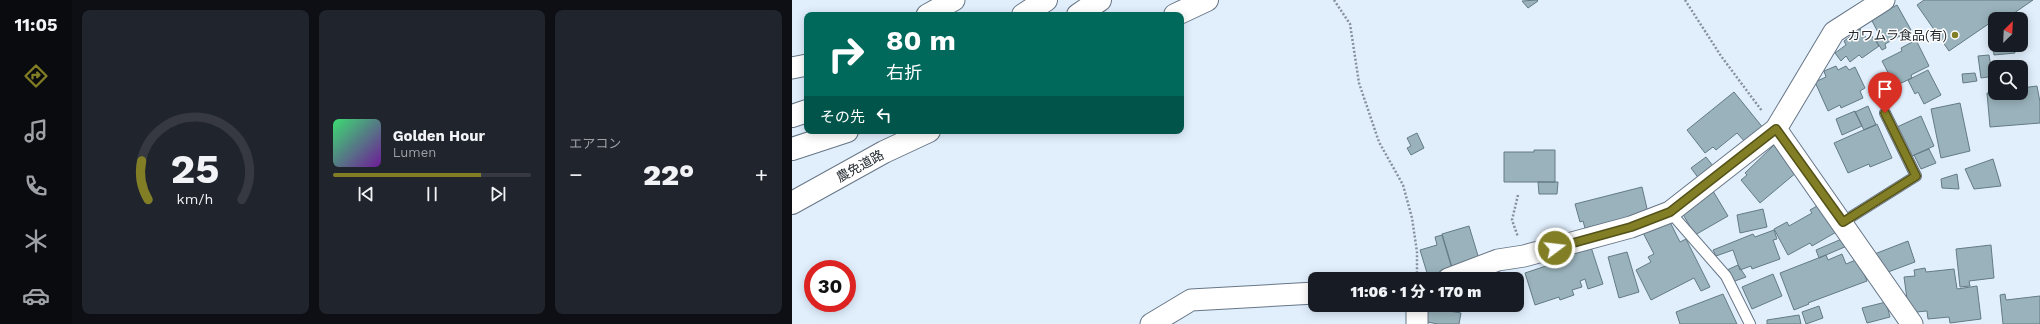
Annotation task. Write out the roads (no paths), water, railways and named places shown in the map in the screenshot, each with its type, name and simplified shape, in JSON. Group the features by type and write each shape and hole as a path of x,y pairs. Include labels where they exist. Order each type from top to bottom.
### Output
{"main road":[{"path":"1028,12 1046,0"},
{"path":"1082,12 1100,0"},
{"path":"1181,12 1207,0"},
{"path":"792,116 804,112"},
{"path":"792,149 838,134"},
{"name":"農免道路","path":"792,203 884,152 923,134"}],"street":[{"path":"932,12 954,0"},
{"path":"1466,272 1498,260 1524,256 1631,227 1670,212 1776,129 1834,32 1884,0"},
{"path":"792,68 804,65"},
{"path":"1776,129 1843,222 1912,324"},
{"path":"1151,324 1190,300 1308,294"},
{"path":"1417,312 1417,324"}],"lane":[{"path":"1843,222 1916,176 1885,113"},
{"path":"1670,212 1726,276 1750,324"}],"place":[{"name":"カワムラ食品(有)","path":"1955,35"}]}
